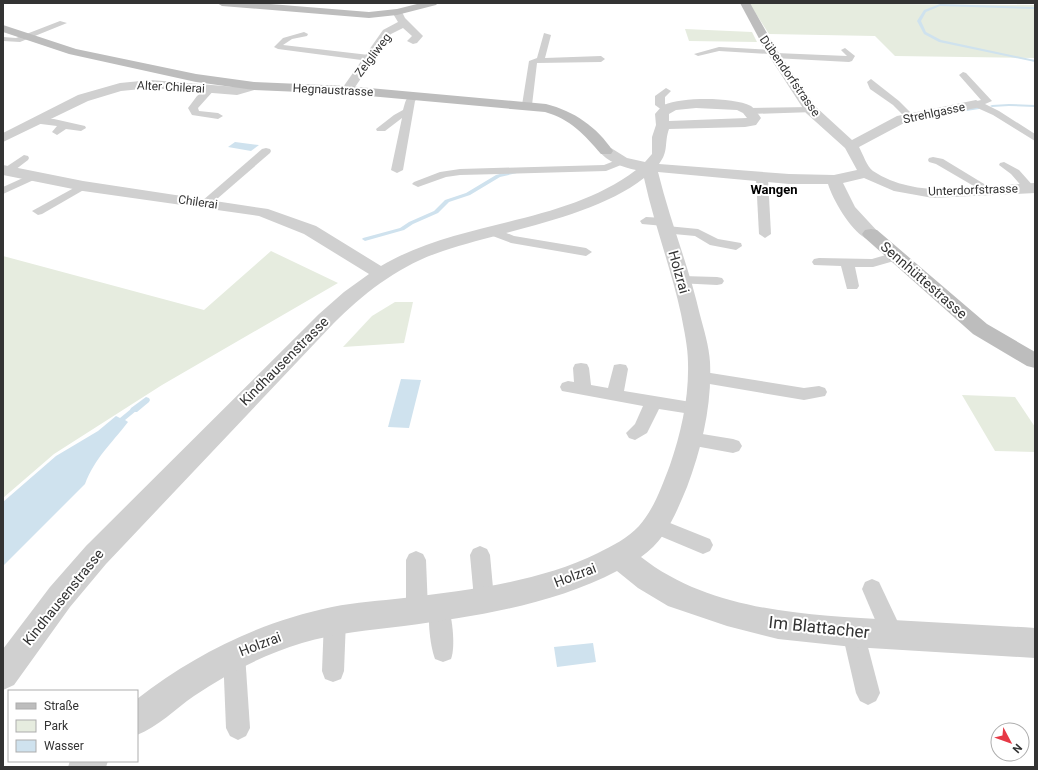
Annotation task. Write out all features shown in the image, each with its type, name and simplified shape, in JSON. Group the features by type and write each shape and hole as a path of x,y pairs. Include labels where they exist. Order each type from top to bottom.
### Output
{"street":[{"path":"222,3 284,6 359,15 397,12 433,3"},
{"name":"Dübendorfstrasse","path":"745,3 773,54 811,110 851,146 866,173"},
{"name":"Zelgliweg","path":"397,12 403,24 418,36 413,41"},
{"name":"Zelgliweg","path":"347,90 387,32 403,24"},
{"name":"Hegnaustrasse","path":"3,28 73,52 109,61 196,78 254,86 347,90 527,105 558,111 573,117 587,129 606,151 622,161 649,167 762,178 834,180"},
{"name":"Alter Chilerai","path":"3,138 83,98 120,87 151,84 237,91 254,86"},
{"name":"Strehlgasse","path":"851,146 873,136 888,125 910,117 976,104"},
{"path":"649,167 659,154 659,138 663,125 661,117 666,110 678,106 729,105 744,108 750,111 754,118 748,123 663,125"},
{"name":"Holzrai","path":"138,718 170,692 217,662 269,639 334,620 428,608 533,590 577,576 620,556 646,537 666,507 690,439 697,409 699,362 694,329 682,280 659,225 649,167"},
{"name":"Kindhausenstrasse","path":"3,674 60,597 128,520 335,310 380,273 396,264 436,247 494,232 583,205 626,184 649,167"},
{"name":"Chilerai","path":"5,170 83,186 262,212 293,222 322,236 380,273"},
{"path":"834,180 866,173"},
{"name":"Unterdorfstrasse","path":"866,173 897,187 913,191 948,192 1032,188"},
{"name":"Sennhüttestrasse","path":"834,180 840,198 849,213 871,234 980,329 1035,361"},
{"name":"Im Blattacher","path":"620,556 648,579 678,596 720,610 778,625 893,635 1035,643"}],"lane":[{"path":"3,39 16,40 29,38 62,25"},
{"path":"304,34 287,39 279,44 278,47 369,58"},
{"path":"540,61 547,35"},
{"path":"698,54 719,49 849,59 851,56 845,50"},
{"path":"527,105 534,61 602,59"},
{"name":"Strehlgasse","path":"963,75 987,101 976,104"},
{"path":"871,82 873,87 896,102 910,117"},
{"path":"210,89 200,98 193,108 195,113 218,116"},
{"path":"666,91 660,96 660,105 666,110"},
{"path":"396,170 410,101 414,96"},
{"path":"976,104 996,113 1035,138"},
{"path":"750,111 811,110"},
{"path":"381,128 397,117 408,112"},
{"path":"36,121 54,122 60,128 81,128"},
{"path":"206,203 266,151"},
{"path":"5,170 24,158"},
{"path":"933,160 940,161 988,190"},
{"path":"418,184 444,174 460,172 606,168 622,161"},
{"path":"1004,165 1015,172 1032,188"},
{"path":"3,191 34,176"},
{"path":"762,178 765,234"},
{"path":"38,210 83,186"},
{"path":"659,225 698,233 714,242 736,246"},
{"path":"494,232 511,239 586,252"},
{"path":"819,262 873,263 896,256"},
{"path":"848,262 852,286"},
{"path":"682,280 717,281"},
{"path":"581,368 576,388 697,409"},
{"path":"615,395 620,369"},
{"path":"698,377 804,394 819,392"},
{"path":"635,432 642,428 654,401"},
{"path":"690,439 733,446"},
{"path":"655,525 703,545"},
{"path":"480,555 484,599"},
{"path":"416,560 428,608 442,651"},
{"path":"872,589 893,635"},
{"path":"333,671 334,620"},
{"path":"853,632 868,693"},
{"path":"234,654 238,728"}],"green space":[{"path":"749,3 1035,5 1035,58 895,56 875,36 769,34"},
{"path":"685,29 752,32 757,42 689,41"},
{"path":"271,251 338,283 162,385 54,454 3,498 3,256 204,310"},
{"path":"395,302 413,302 404,343 343,347 372,316"},
{"path":"962,395 1015,397 1035,427 1035,452 995,451"}],"water":[{"path":"235,142 259,145 251,151 228,147"},
{"path":"401,379 421,380 409,428 388,427"},
{"path":"131,409 136,411 125,420 128,422 94,466 85,484 3,566 3,502 56,456 98,431 116,416 120,418"},
{"path":"593,643 596,662 557,667 554,647"}],"waterway":[{"path":"1035,8 940,5 925,11 919,21 925,33 940,41 1035,61"},
{"path":"992,106 1035,106"},
{"path":"954,112 977,108"},
{"path":"908,122 923,118"},
{"path":"365,239 402,229 411,223 436,212 447,201 468,194 498,176 515,172"},
{"path":"134,410 146,400"}],"district":[{"name":"Wangen","path":"774,189"}]}
